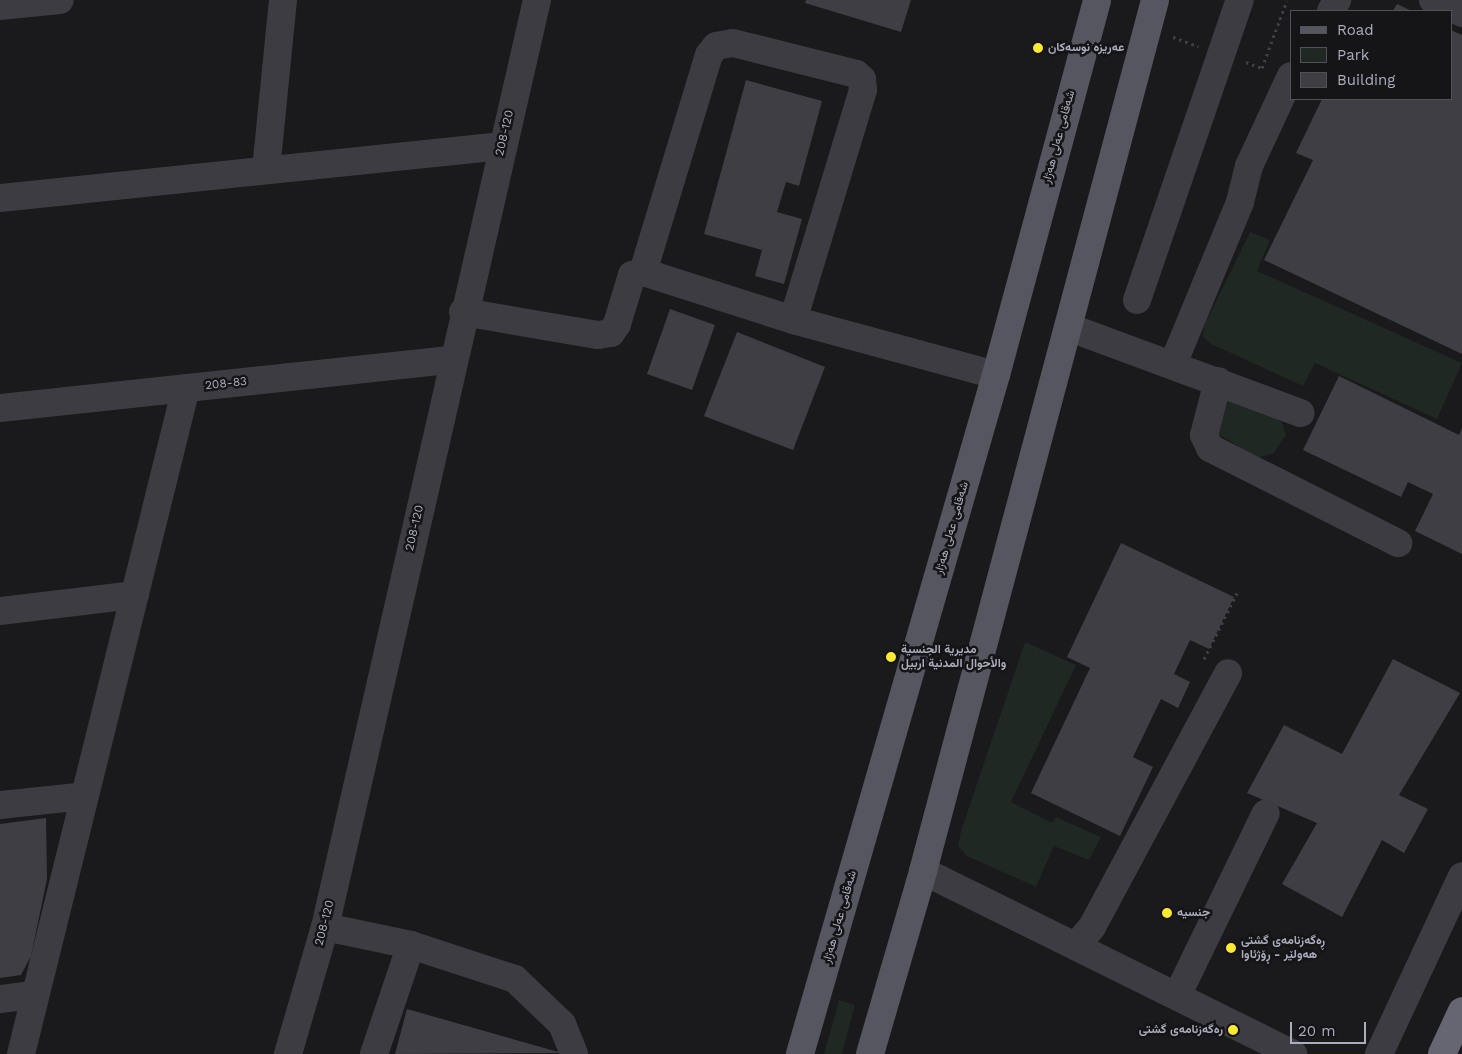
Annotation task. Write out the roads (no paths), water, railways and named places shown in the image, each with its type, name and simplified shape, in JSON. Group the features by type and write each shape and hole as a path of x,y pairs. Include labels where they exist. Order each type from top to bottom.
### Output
{"highway":[{"path":"1442,1054 1462,1012"}],"main road":[{"name":"شەقامی عەلی هەژار","path":"800,1054 996,375 1097,0"},
{"path":"870,1054 923,871 1155,0"}],"street":[{"path":"0,6 60,0"},
{"path":"266,170 283,0"},
{"name":"208-120","path":"288,1054 325,927 452,360 537,0"},
{"path":"1137,300 1240,0"},
{"path":"1433,0 1462,12"},
{"path":"643,272 708,55 716,46 732,43 856,74 862,79 864,90 793,320"},
{"path":"1172,364 1240,202 1249,166 1290,78"},
{"path":"0,198 502,146"},
{"path":"463,312 598,335 611,333 617,324 632,275 643,272 793,320 996,375"},
{"path":"1068,327 1301,413"},
{"name":"208-83","path":"0,408 452,360"},
{"path":"1218,381 1204,435 1210,448 1398,543"},
{"path":"21,1054 186,388"},
{"path":"0,611 135,595"},
{"path":"1076,946 1092,927 1228,673"},
{"path":"0,805 85,796"},
{"path":"1177,996 1266,813"},
{"path":"923,871 1293,1054"},
{"path":"1379,1054 1462,876"},
{"path":"325,927 410,945 515,979 562,1024 574,1054"},
{"path":"374,1054 410,945"},
{"path":"0,999 35,995"}],"place":[{"name":"عەریزە نوسەکان","path":"1038,48"},
{"name":"مديرية الجنسية والأحوال المدنية اربيل","path":"891,657"},
{"name":"جنسیە","path":"1167,913"},
{"name":"ڕەگەزنامەی گشتی هەولێر - ڕۆژئاوا","path":"1231,948"},
{"name":"رەگەزنامەی گشتی","path":"1233,1030"}]}
